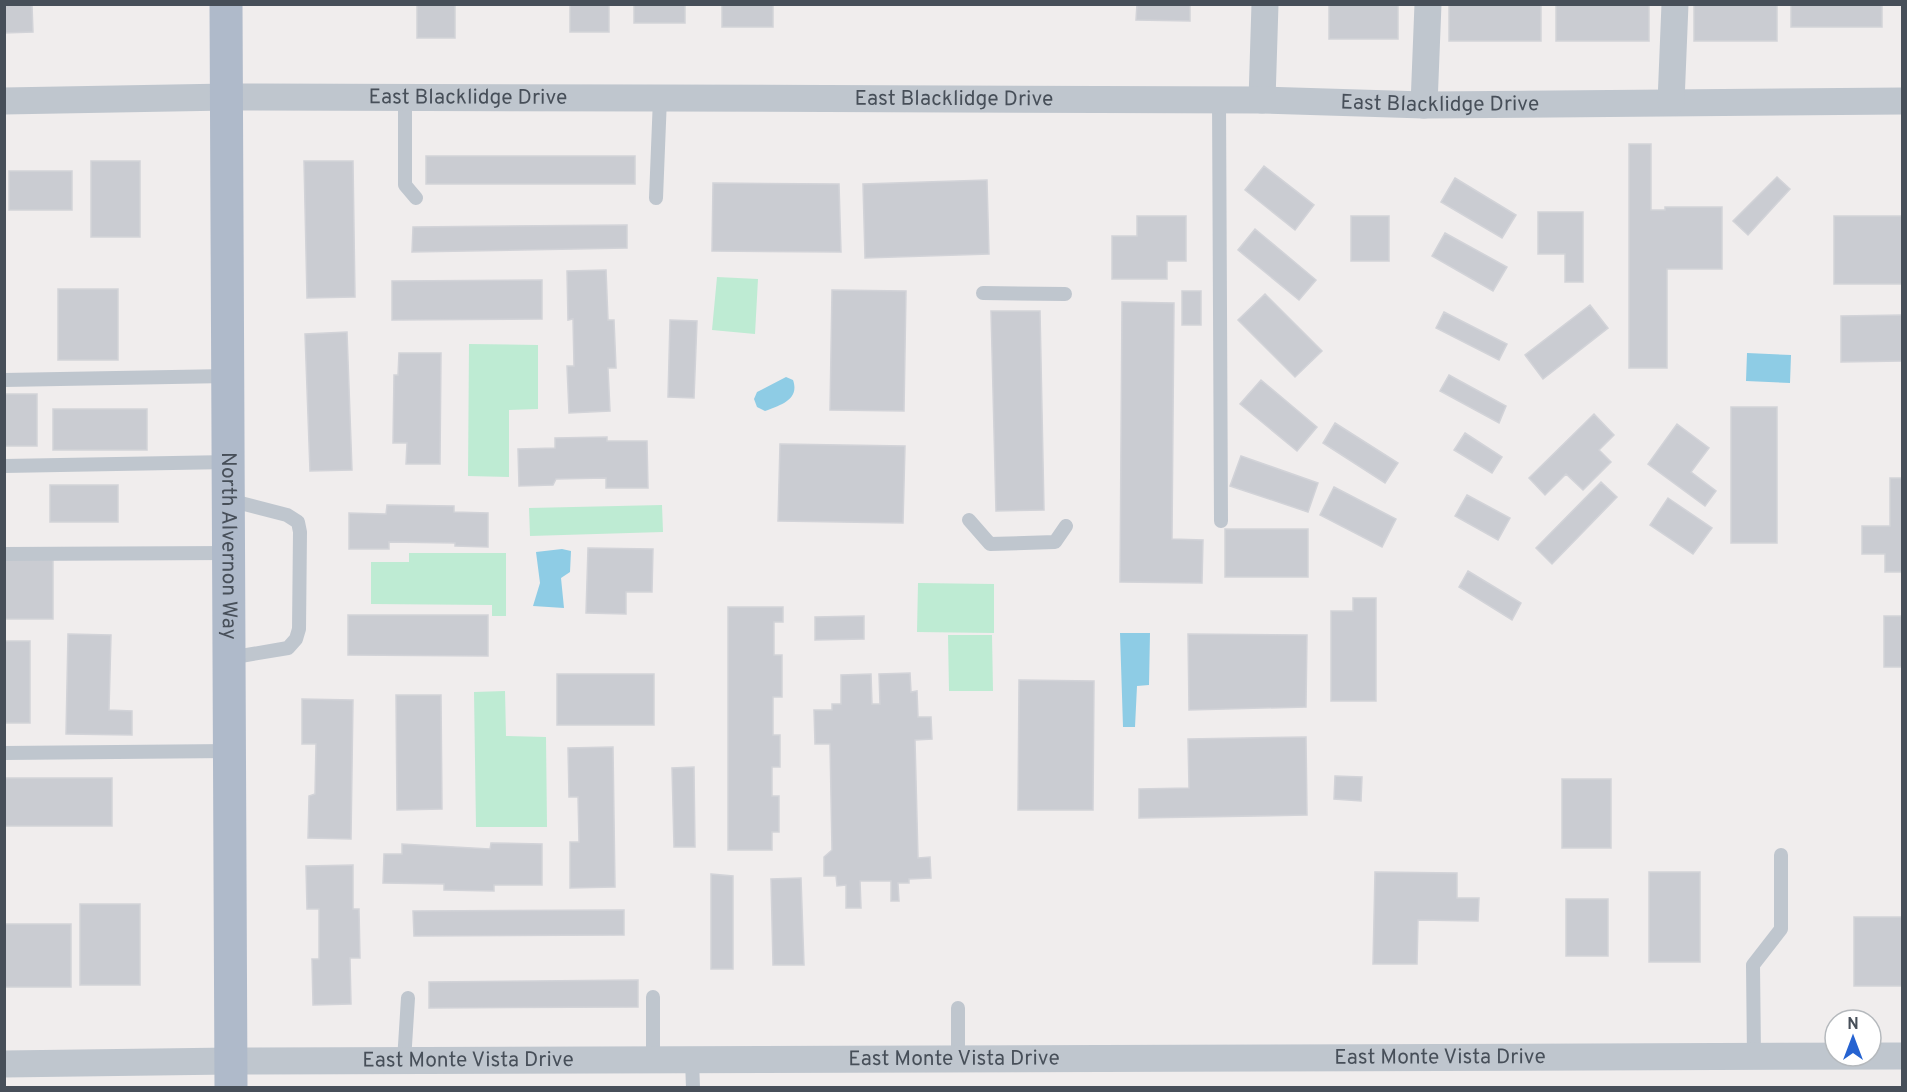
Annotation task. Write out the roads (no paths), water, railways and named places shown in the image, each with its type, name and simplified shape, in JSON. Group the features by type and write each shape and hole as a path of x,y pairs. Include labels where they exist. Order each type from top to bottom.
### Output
{"main road":[{"name":"North Alvernon Way","path":"226,4 231,1074"}],"street":[{"path":"1262,100 1265,4"},
{"path":"1424,105 1428,4"},
{"path":"1671,102 1675,4"},
{"name":"East Blacklidge Drive","path":"4,101 228,97 1262,100 1424,105 1902,101"},
{"name":"East Monte Vista Drive","path":"4,1064 231,1074 404,1061 1902,1056"}],"lane":[{"path":"405,98 405,185 416,198"},
{"path":"656,198 660,98"},
{"path":"1220,100 1221,521"},
{"path":"983,293 1065,294"},
{"path":"4,380 228,376"},
{"path":"4,466 228,462"},
{"path":"228,500 287,516 297,522 300,532 299,628 296,639 288,648 228,658"},
{"path":"969,520 990,544 1055,542 1066,526"},
{"path":"4,554 228,553"},
{"path":"4,753 228,751"},
{"path":"1754,1057 1753,965 1782,929 1781,855"},
{"path":"404,1061 408,998"},
{"path":"653,998 653,1060"},
{"path":"958,1008 958,1059"},
{"path":"692,1060 693,1088"}],"water":[{"path":"1747,353 1791,355 1790,383 1746,381"},
{"path":"786,377 793,380 794,392 791,397 782,404 765,411 757,407 754,399 757,392"},
{"path":"562,549 571,551 570,572 561,578 564,608 533,606 540,583 536,552"},
{"path":"1120,633 1150,633 1149,685 1137,686 1135,727 1123,727"}]}
